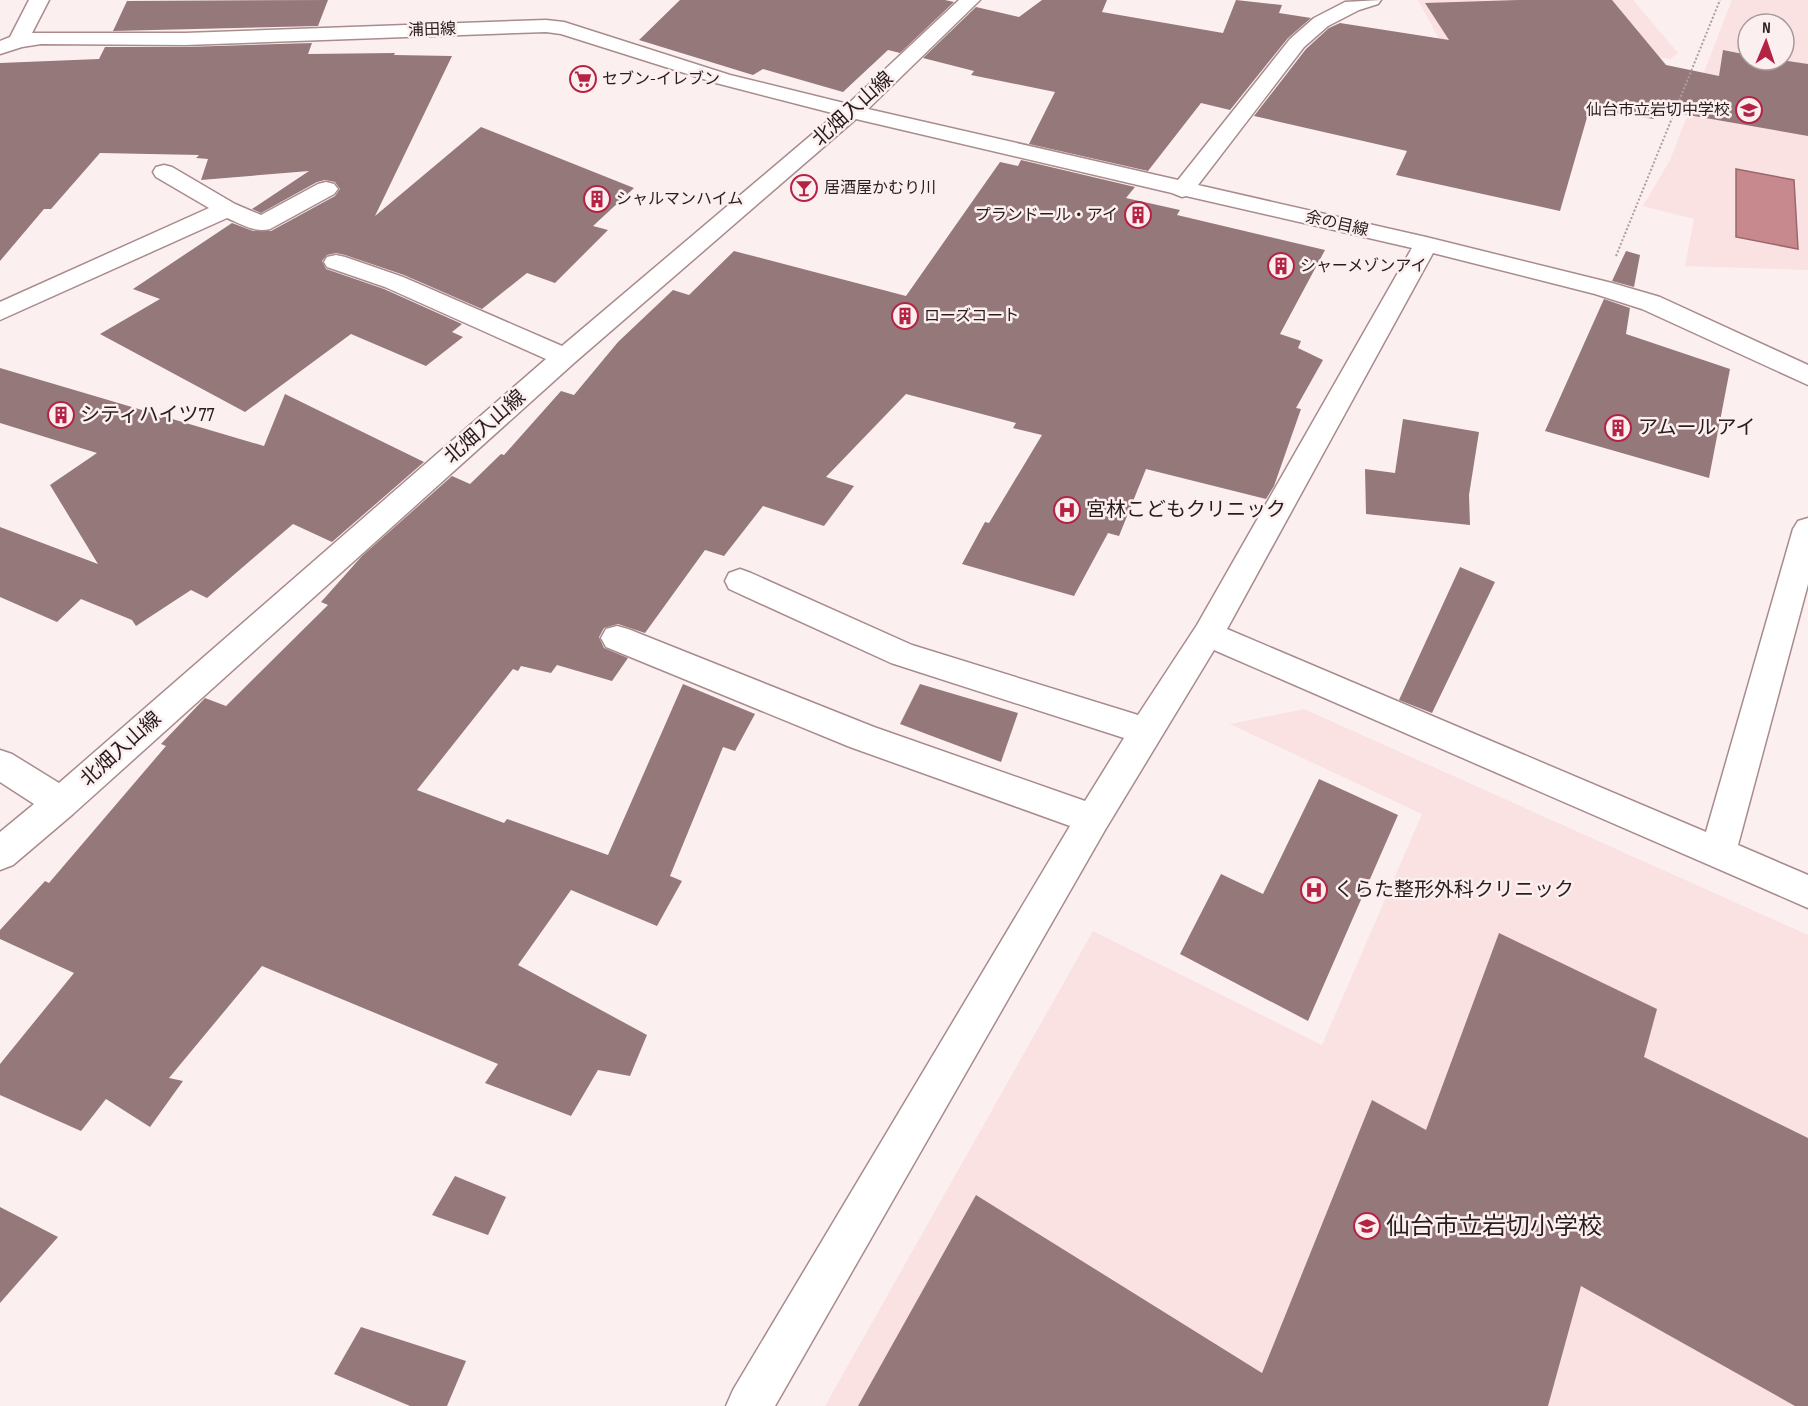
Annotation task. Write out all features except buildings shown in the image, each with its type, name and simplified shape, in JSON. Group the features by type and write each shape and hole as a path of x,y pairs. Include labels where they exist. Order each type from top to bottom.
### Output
{"street":[{"path":"9,44 39,0"},
{"name":"北畑入山線","path":"0,854 61,803 565,357 854,111 970,0"},
{"path":"1182,190 1297,43 1321,22 1352,6 1371,0"},
{"name":"浦田線","path":"9,44 41,38 196,38 495,19 564,28 723,79 854,111"},
{"name":"余の目線","path":"854,111 1182,190 1426,244 1603,288 1651,303 1808,376"},
{"path":"164,172 227,209 262,224 326,189"},
{"path":"0,312 227,209"},
{"path":"749,1406 1093,819 1146,730 1208,634 1426,244"},
{"path":"336,262 394,282 565,357"},
{"path":"1718,852 1808,529"},
{"path":"740,581 902,654 1146,730"},
{"path":"1208,634 1808,892"},
{"path":"617,638 862,737 1093,819"},
{"path":"0,764 61,803"}],"path":[{"path":"1603,288 1720,0"}],"shaded area":[{"path":"1418,0 1633,0 1678,53 1670,59 1601,47 1440,41"},
{"name":"仙台市立岩切中学校","path":"1732,0 1808,0 1808,270 1685,266 1694,219 1643,206 1670,160"},
{"path":"1736,169 1794,180 1798,249 1736,237"},
{"name":"仙台市立岩切小学校","path":"1304,709 1808,935 1808,1406 825,1406 1093,931 1322,1045 1422,814 1230,724"}],"place":[{"name":"セブン-イレブン","path":"583,79"},
{"name":"仙台市立岩切中学校","path":"1749,110"},
{"name":"居酒屋かむり川","path":"804,188"},
{"name":"シャルマンハイム","path":"597,199"},
{"name":"プランドール・アイ","path":"1138,215"},
{"name":"シャーメゾンアイ","path":"1281,266"},
{"name":"ローズコート","path":"905,316"},
{"name":"シティハイツ77","path":"61,415"},
{"name":"アムールアイ","path":"1618,428"},
{"name":"宮林こどもクリニック","path":"1067,510"},
{"name":"くらた整形外科クリニック","path":"1314,890"},
{"name":"仙台市立岩切小学校","path":"1367,1226"}]}
